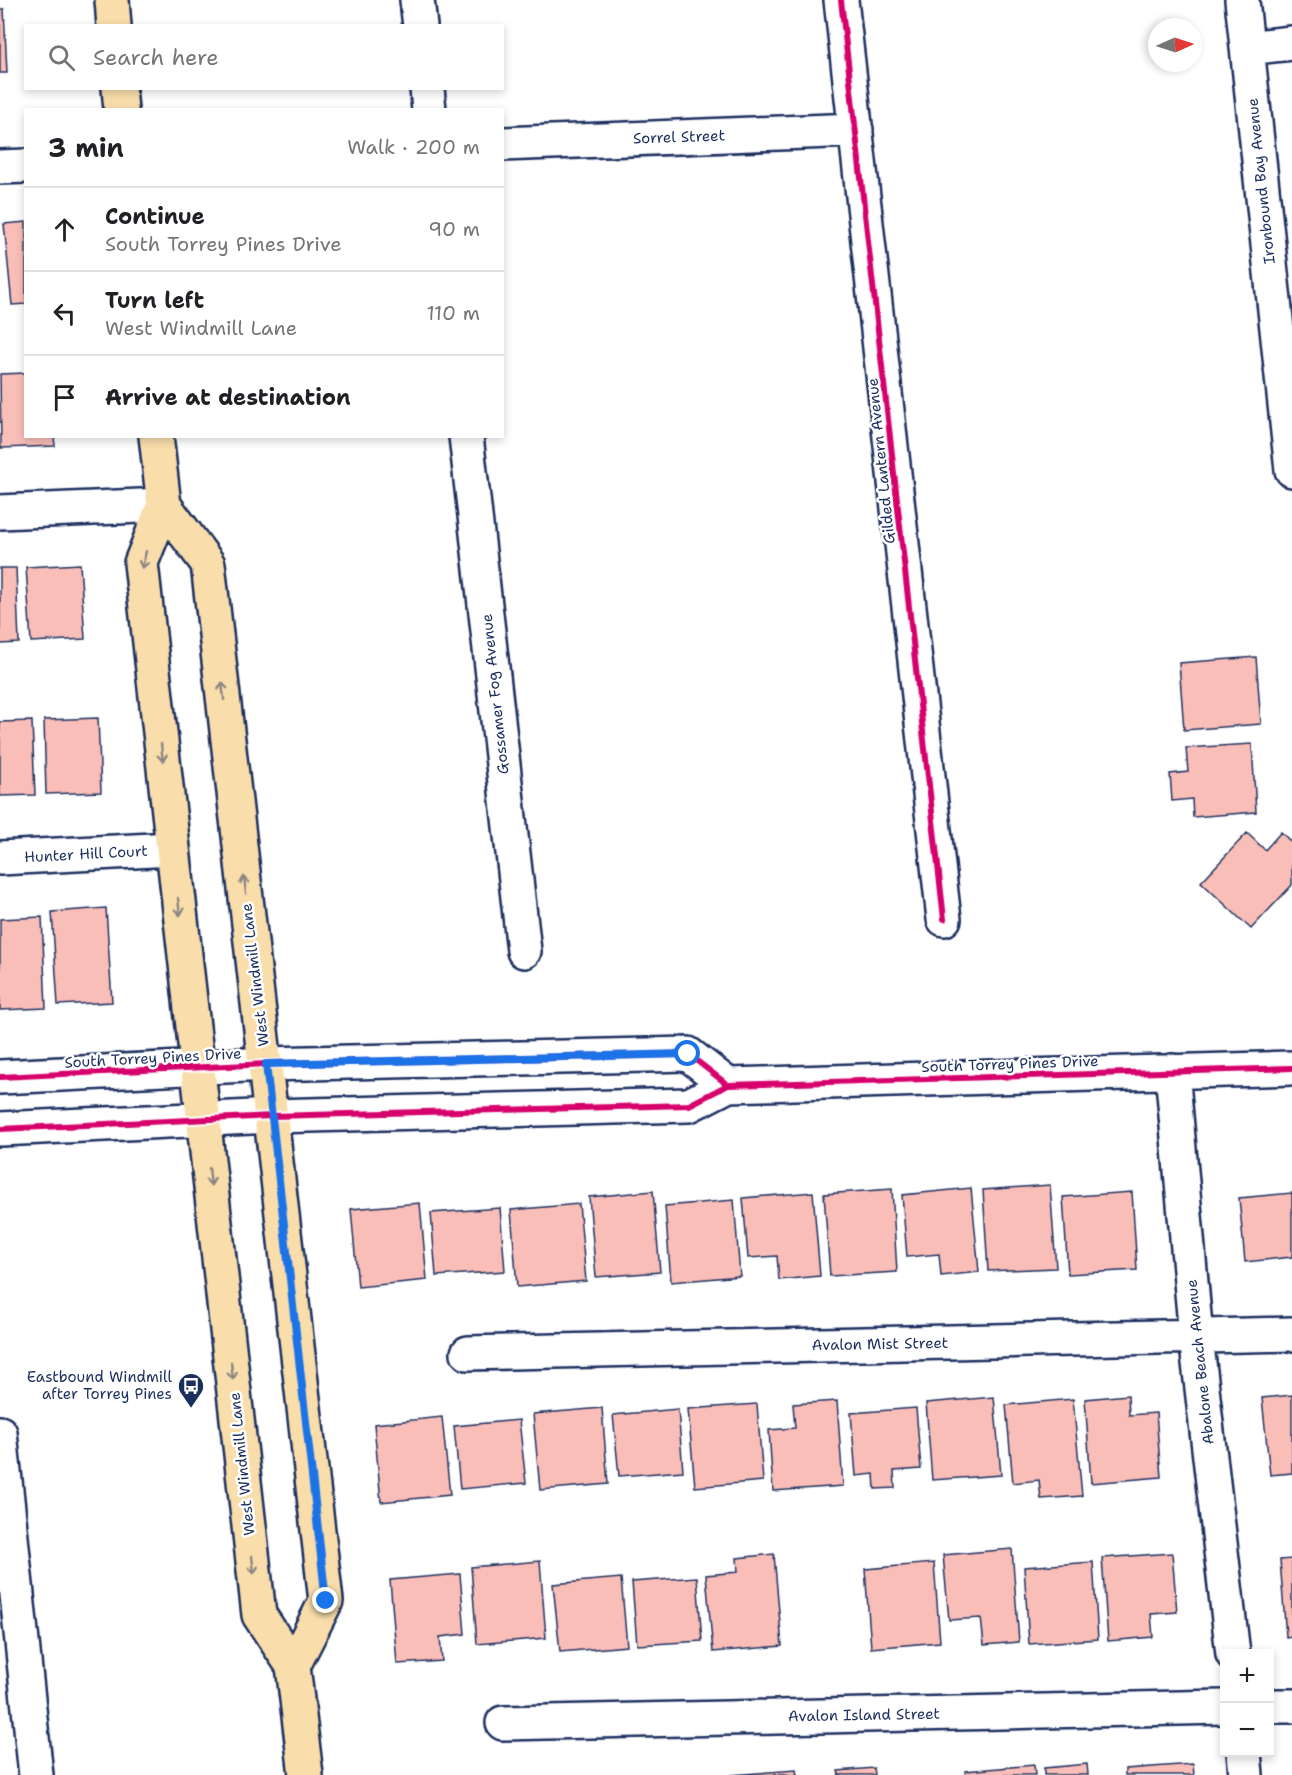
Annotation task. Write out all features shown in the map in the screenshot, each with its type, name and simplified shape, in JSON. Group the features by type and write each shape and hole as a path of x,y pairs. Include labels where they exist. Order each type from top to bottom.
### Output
{"main road":[{"path":"112,0 114,24"},
{"path":"119,90 121,108"},
{"name":"West Windmill Lane","path":"156,438 164,505 141,563 172,849 259,1615 293,1666 306,1775"},
{"name":"West Windmill Lane","path":"164,505 208,564 326,1601 293,1666"}],"street":[{"path":"417,0 420,24"},
{"name":"Gilded Lantern Avenue","path":"841,0 944,920"},
{"name":"Ironbound Bay Avenue","path":"1242,0 1292,470"},
{"path":"1247,48 1292,43"},
{"path":"427,90 429,108"},
{"name":"Sorrel Street","path":"504,144 856,130"},
{"path":"0,167 24,166"},
{"name":"Gossamer Fog Avenue","path":"466,438 524,951"},
{"path":"0,512 164,505"},
{"name":"Hunter Hill Court","path":"0,858 172,849"},
{"name":"South Torrey Pines Drive","path":"0,1077 266,1064 688,1054 728,1084"},
{"name":"South Torrey Pines Drive","path":"0,1129 272,1116 689,1105 728,1084 1292,1068"},
{"name":"Abalone Beach Avenue","path":"1172,1071 1196,1337 1233,1649"},
{"name":"Avalon Mist Street","path":"468,1353 1292,1334"},
{"path":"0,1433 36,1775"},
{"path":"1274,1706 1292,1706"},
{"name":"Avalon Island Street","path":"503,1723 1220,1707"},
{"path":"1244,1757 1246,1775"}],"building":[{"path":"0,9 4,9 7,73 0,73"},
{"path":"24,222 24,304 12,305 4,224"},
{"path":"24,373 24,438 54,438 55,446 1,448 0,374"},
{"path":"80,564 85,639 31,642 26,567"},
{"path":"0,568 16,568 19,643 0,644"},
{"path":"1256,657 1261,724 1184,730 1179,663"},
{"path":"98,718 101,792 46,794 44,720"},
{"path":"32,721 35,795 0,796 0,722"},
{"path":"1252,744 1256,812 1193,817 1192,799 1172,801 1170,774 1188,772 1186,748"},
{"path":"1281,832 1292,843 1292,885 1251,929 1201,882 1247,833 1265,850"},
{"path":"106,908 112,1002 58,1005 52,912"},
{"path":"42,917 46,1008 0,1010 0,919"},
{"path":"1050,1185 1056,1268 988,1271 983,1190"},
{"path":"971,1188 979,1272 941,1276 939,1254 907,1257 902,1195"},
{"path":"892,1189 897,1272 830,1276 824,1194"},
{"path":"653,1191 660,1272 596,1277 589,1197"},
{"path":"813,1192 820,1276 779,1280 777,1256 748,1258 743,1198"},
{"path":"1132,1192 1137,1270 1068,1274 1063,1197"},
{"path":"1292,1193 1292,1257 1245,1262 1239,1198"},
{"path":"734,1200 740,1276 671,1282 665,1206"},
{"path":"420,1203 427,1280 358,1287 351,1209"},
{"path":"579,1204 586,1281 517,1287 511,1210"},
{"path":"500,1208 505,1271 436,1276 431,1213"},
{"path":"1128,1395 1129,1415 1156,1413 1161,1477 1091,1483 1085,1399"},
{"path":"1292,1395 1292,1473 1270,1475 1262,1398"},
{"path":"994,1397 1001,1475 932,1480 926,1403"},
{"path":"1073,1399 1082,1496 1041,1499 1039,1480 1013,1483 1006,1405"},
{"path":"837,1401 843,1486 773,1491 769,1430 795,1428 793,1404"},
{"path":"757,1404 763,1481 695,1487 688,1409"},
{"path":"602,1408 608,1484 540,1490 533,1414"},
{"path":"916,1408 921,1469 894,1471 895,1488 875,1489 874,1474 856,1476 851,1413"},
{"path":"678,1409 683,1471 619,1476 613,1415"},
{"path":"442,1417 450,1495 381,1502 374,1424"},
{"path":"519,1420 526,1483 460,1489 454,1426"},
{"path":"1012,1549 1019,1642 984,1645 981,1618 949,1620 943,1555"},
{"path":"1172,1553 1177,1612 1151,1614 1153,1637 1108,1641 1102,1558"},
{"path":"774,1554 782,1646 713,1652 706,1575 738,1572 737,1558"},
{"path":"1292,1559 1292,1636 1286,1637 1280,1560"},
{"path":"540,1561 546,1638 477,1644 471,1567"},
{"path":"1093,1562 1098,1639 1029,1644 1024,1567"},
{"path":"934,1563 940,1642 871,1648 865,1569"},
{"path":"460,1574 465,1634 440,1637 442,1661 397,1664 390,1580"},
{"path":"697,1577 702,1641 637,1645 632,1582"},
{"path":"621,1578 627,1646 560,1652 553,1584"},
{"path":"1087,1764 1088,1775 1044,1775 1044,1768"},
{"path":"1193,1764 1194,1775 1125,1775 1125,1769"},
{"path":"1034,1765 1035,1775 966,1775 965,1771"},
{"path":"874,1768 875,1775 839,1775 838,1771"},
{"path":"796,1770 797,1775 730,1775"}],"cycle path":[{"path":"841,0 944,919"},
{"path":"0,1077 266,1064 688,1054 728,1085"},
{"path":"0,1129 272,1116 689,1105 728,1085 1292,1068"}],"place":[{"name":"Eastbound Windmill after Torrey Pines","path":"191,1409"}],"route":[{"path":"326,1601 266,1064 688,1054"}]}
